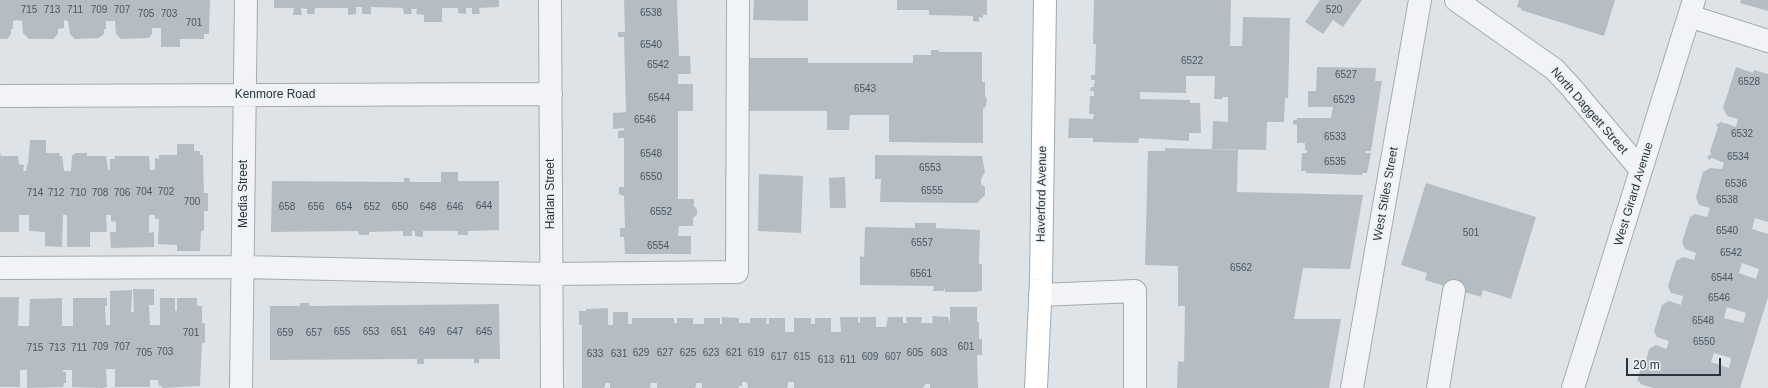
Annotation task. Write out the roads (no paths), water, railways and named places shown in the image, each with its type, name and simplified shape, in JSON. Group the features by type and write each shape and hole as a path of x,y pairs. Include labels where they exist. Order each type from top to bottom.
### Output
{"main road":[{"name":"Haverford Avenue","path":"1036,388 1040,295 1045,0"}],"street":[{"name":"Media Street","path":"241,388 246,0"},
{"name":"Harlan Street","path":"550,0 552,388"},
{"path":"0,268 243,267 551,274 737,272 738,0"},
{"name":"West Stiles Street","path":"1352,388 1420,0"},
{"name":"North Daggett Street","path":"1456,0 1554,69 1641,170"},
{"path":"1691,8 1768,41"},
{"name":"West Girard Avenue","path":"1573,388 1691,8"},
{"name":"Kenmore Road","path":"0,96 551,94"},
{"path":"1040,295 1134,291 1136,388"},
{"path":"1438,388 1454,291"}]}
